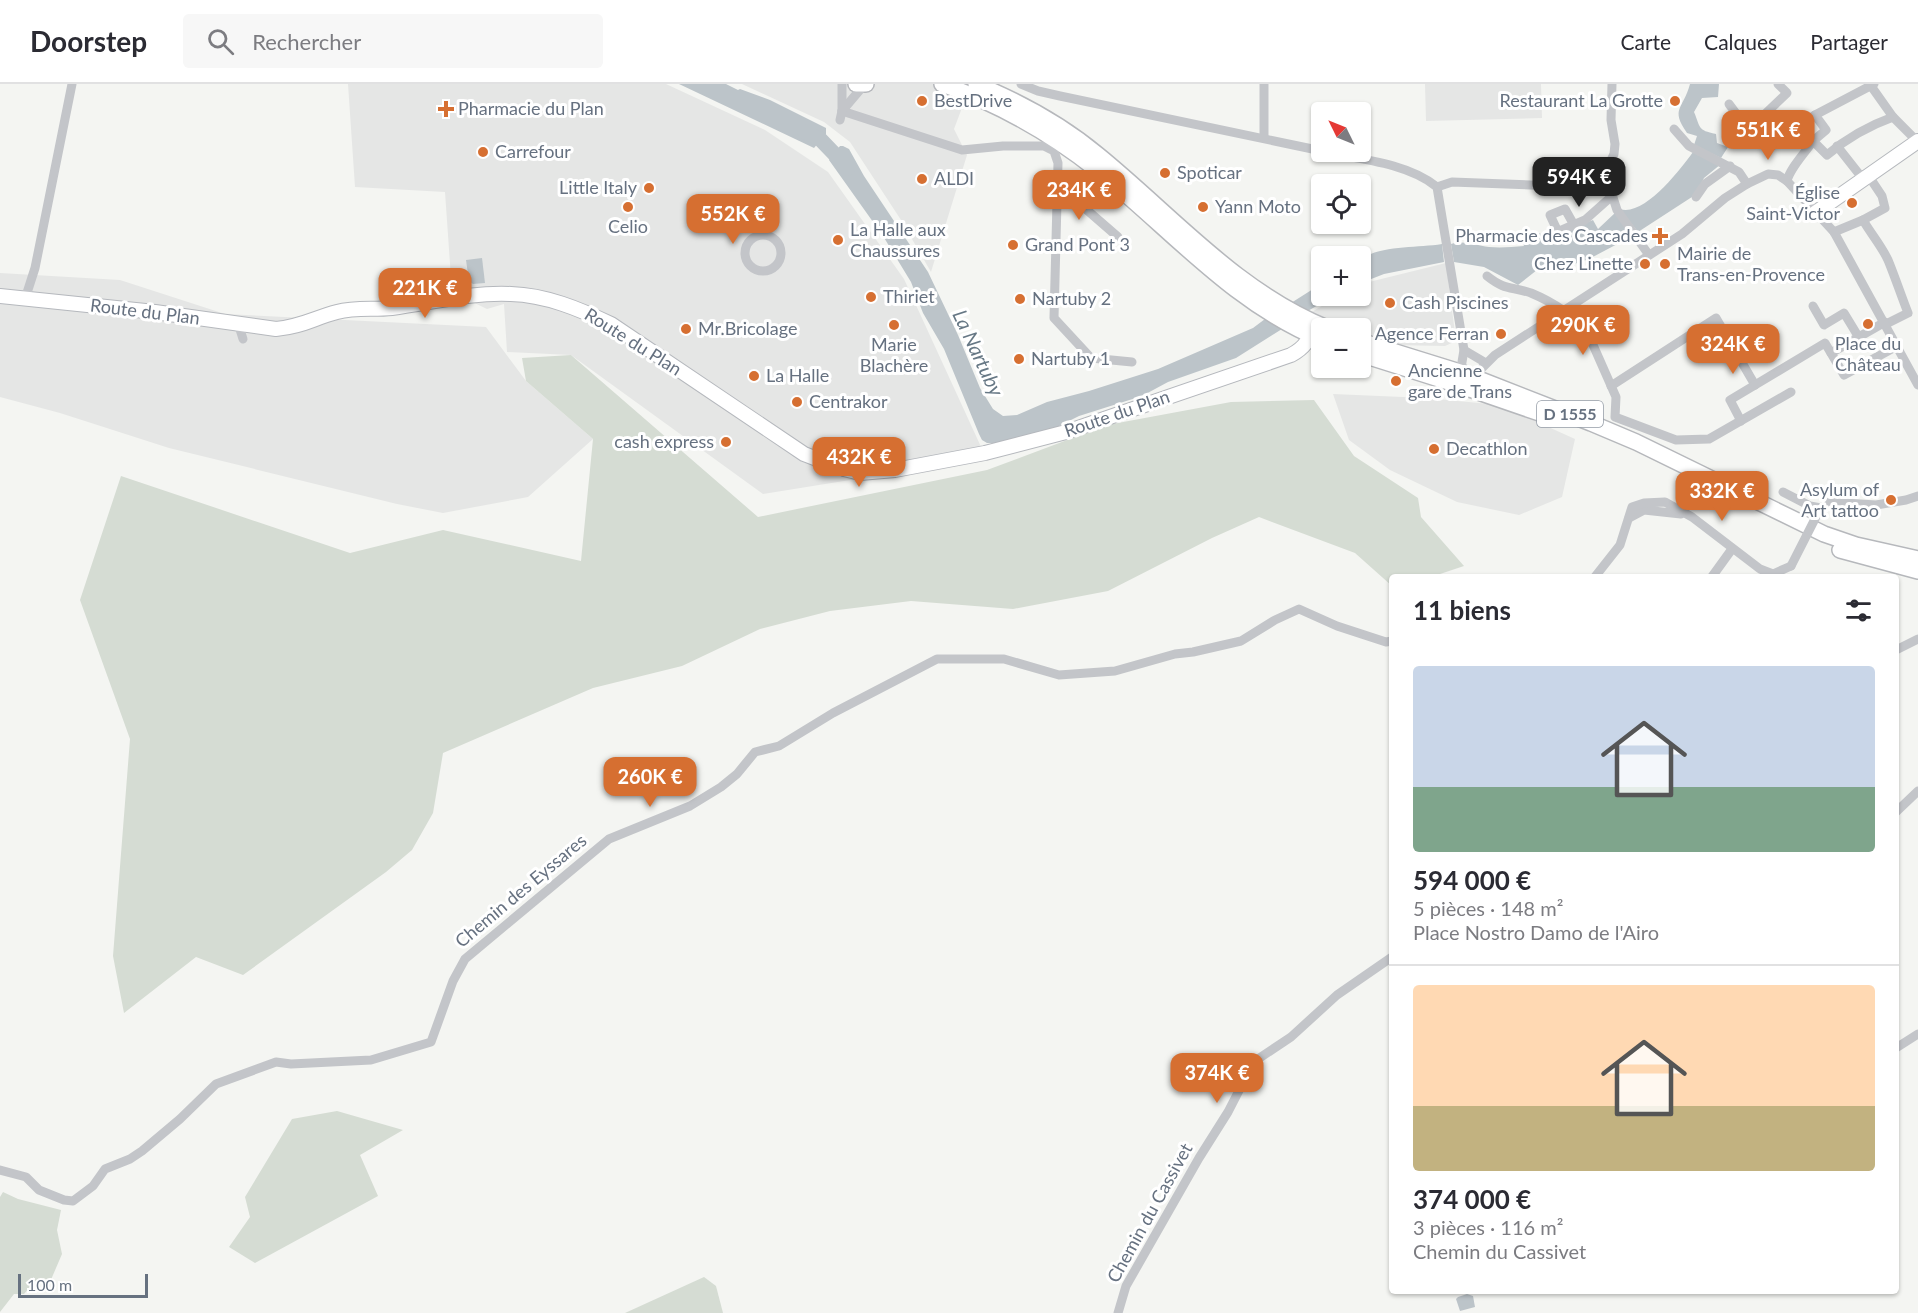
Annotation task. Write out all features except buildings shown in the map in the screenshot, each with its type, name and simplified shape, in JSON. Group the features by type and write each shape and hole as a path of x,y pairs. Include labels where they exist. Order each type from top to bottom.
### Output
{"main road":[{"path":"855,84 865,84"},
{"path":"942,84 969,93 1015,114 1070,149 1098,170 1224,282 1308,328"},
{"path":"976,84 1020,104 1074,137 1277,310"},
{"name":"D 1555","path":"1371,348 1459,368 1479,386 1631,450 1819,543 1918,571"},
{"name":"D 1555","path":"1371,351 1397,365 1555,408 1636,442 1824,534 1856,545 1918,559"}],"street":[{"path":"25,299 35,268 72,84"},
{"path":"841,116 842,84"},
{"path":"841,116 865,84"},
{"path":"1021,84 1060,96 1311,149"},
{"path":"1264,84 1264,138"},
{"path":"1604,175 1614,154 1615,144 1611,120 1612,84"},
{"path":"1777,141 1764,115 1787,93 1778,84"},
{"path":"1768,149 1815,115 1873,85 1893,117 1918,141 1815,213"},
{"path":"1729,104 1752,135"},
{"path":"1787,181 1789,172 1826,130 1815,115"},
{"path":"841,116 962,150 1004,146 1044,147 1054,151 1058,163 1054,318 1091,358 1132,362"},
{"path":"1814,141 1827,154 1867,127 1893,117"},
{"path":"1674,129 1691,147 1739,172 1747,184"},
{"path":"1834,232 1885,208 1882,196 1837,146"},
{"path":"1371,162 1424,176 1437,187 1464,350 1459,368 1449,374 1397,365"},
{"path":"1696,197 1705,184 1726,164"},
{"path":"1479,386 1486,363 1682,234 1725,198 1768,174 1778,175 1787,181 1834,232 1918,385"},
{"path":"1437,187 1452,182 1556,186 1604,175"},
{"path":"1604,175 1617,210 1649,255"},
{"path":"1057,184 1118,237"},
{"path":"1574,225 1565,209 1550,215 1556,232 1574,225 1585,220 1612,196"},
{"path":"1831,353 1908,313 1888,260 1863,220"},
{"path":"766,234 779,243 782,250 781,256 774,267 763,271 749,263 745,250 752,238 766,234"},
{"path":"1487,276 1500,287 1529,293 1549,301 1564,311"},
{"name":"Route du Plan","path":"0,296 155,312 276,329 296,327 339,311 391,308 485,295 533,296 580,309 611,324 781,441 804,454 845,464 860,472 943,462 1066,432 1281,358 1308,328"},
{"path":"1575,304 1616,397 1615,417 1676,440 1709,439 1791,392"},
{"path":"1813,306 1824,325 1844,313 1858,336"},
{"path":"1611,386 1716,318 1755,385"},
{"path":"238,323 243,339"},
{"path":"1741,421 1730,400 1825,344 1844,375 1897,346"},
{"path":"1464,350 1486,363"},
{"path":"1783,492 1820,509"},
{"path":"1597,574 1620,545 1629,518 1644,510 1661,510 1692,517 1760,569 1773,574 1791,566 1820,509 1829,502 1876,505 1918,496"},
{"path":"1714,574 1732,549"},
{"name":"Chemin des Eyssares","path":"0,1170 26,1177 39,1190 64,1200 73,1201 93,1186 105,1169 130,1159 142,1151 216,1084 276,1062 291,1064 371,1060 431,1042 453,981 465,959 609,839 690,806 737,774 755,752 779,746 832,713 937,659 1004,659 1059,675 1115,671 1175,654 1240,641 1299,609 1337,626 1389,642"},
{"path":"1899,648 1918,639"},
{"path":"1899,805 1918,791"},
{"path":"1899,809 1918,791"},
{"name":"Chemin du Cassivet","path":"1118,1313 1126,1286 1258,1059 1291,1036 1337,995 1389,959"},
{"path":"1899,1046 1918,1034"}],"shaded area":[{"path":"348,84 666,84 765,130 828,172 904,279 982,449 875,476 763,494 571,355 507,352 504,304 487,309 452,292 445,192 355,187"},
{"path":"679,84 726,84 770,100 826,128 826,134 814,148"},
{"path":"742,84 971,84 954,129 967,155 931,272 901,220 850,142 824,122"},
{"path":"1425,84 1541,84 1542,118 1426,121"},
{"path":"1690,84 1719,84 1718,97 1702,98 1694,112 1700,128 1716,134 1717,143 1728,147 1721,158 1694,145 1697,136 1687,133 1679,118 1680,109"},
{"path":"840,146 849,149 864,176 928,272 980,388 993,409 1003,416 1017,415 1047,402 1158,369 1253,328 1265,319 1282,329 1236,358 1168,382 1142,396 1079,416 1055,428 996,443 987,443 979,434 944,349 923,313 911,282 883,236 829,160"},
{"path":"1693,152 1721,164 1704,178 1695,195 1638,232 1620,209 1629,210 1650,199 1671,180"},
{"path":"1616,212 1631,234 1623,241 1589,259 1557,270 1537,270 1518,285 1484,267 1454,262 1451,244 1465,243 1489,247 1524,246 1521,239 1540,233 1543,241 1593,220 1598,229"},
{"path":"1442,244 1444,262 1384,274 1371,279 1371,253 1389,249"},
{"path":"482,258 485,283 473,284 469,281 466,260"},
{"path":"1446,263 1456,341 1445,346 1392,345 1371,338 1371,318 1321,318 1310,313 1322,306 1371,306 1371,282"},
{"path":"0,273 120,280 225,314 486,327 526,381 593,439 528,497 443,513 397,504 169,448 60,413 0,397"},
{"path":"1311,290 1311,306 1316,306 1306,312 1291,303"},
{"path":"571,355 758,517 987,470 1107,425 1231,402 1314,400 1354,456 1418,498 1421,517 1464,566 1440,574 1389,574 1389,583 1355,553 1259,517 1212,538 1108,591 1013,609 911,601 830,611 760,629 682,666 593,688 443,753 433,813 412,850 386,872 243,975 196,957 124,1013 113,956 130,739 80,600 121,476 350,553 443,530 581,561 593,439 526,381 522,358"},
{"path":"1333,394 1426,398 1500,405 1575,439 1562,497 1519,515 1457,502 1390,470 1349,440"},
{"path":"337,1111 403,1130 360,1155 378,1196 255,1263 229,1247 250,1217 245,1197 292,1119"},
{"path":"3,1192 18,1199 61,1210 57,1230 62,1254 50,1282 44,1278 35,1281 24,1294 14,1294 0,1312 0,1197"},
{"path":"704,1277 716,1286 723,1313 625,1313"},
{"path":"1467,1294 1473,1296 1475,1307 1460,1311 1456,1299"}],"waterway":[{"name":"La Nartuby","path":"805,132 820,139 848,168"}],"place":[{"name":"BestDrive","path":"922,101"},
{"name":"Restaurant La Grotte","path":"1675,101"},
{"name":"Pharmacie du Plan","path":"446,109"},
{"name":"Carrefour","path":"483,152"},
{"name":"Spoticar","path":"1165,173"},
{"name":"ALDI","path":"922,179"},
{"name":"Little Italy","path":"649,188"},
{"name":"Église Saint-Victor","path":"1852,203"},
{"name":"Celio","path":"628,207"},
{"name":"Yann Moto","path":"1203,207"},
{"name":"Pharmacie des Cascades","path":"1660,236"},
{"name":"La Halle aux Chaussures","path":"838,240"},
{"name":"Grand Pont 3","path":"1013,245"},
{"name":"Chez Linette","path":"1645,264"},
{"name":"Mairie de Trans-en-Provence","path":"1665,264"},
{"name":"Thiriet","path":"871,297"},
{"name":"Nartuby 2","path":"1020,299"},
{"name":"Cash Piscines","path":"1390,303"},
{"name":"Place du Château","path":"1868,324"},
{"name":"Marie Blachère","path":"894,325"},
{"name":"Mr.Bricolage","path":"686,329"},
{"name":"Agence Ferran","path":"1501,334"},
{"name":"Nartuby 1","path":"1019,359"},
{"name":"La Halle","path":"754,376"},
{"name":"Ancienne gare de Trans","path":"1396,381"},
{"name":"Centrakor","path":"797,402"},
{"name":"cash express","path":"726,442"},
{"name":"Decathlon","path":"1434,449"},
{"name":"Asylum of Art tattoo","path":"1891,500"}]}
